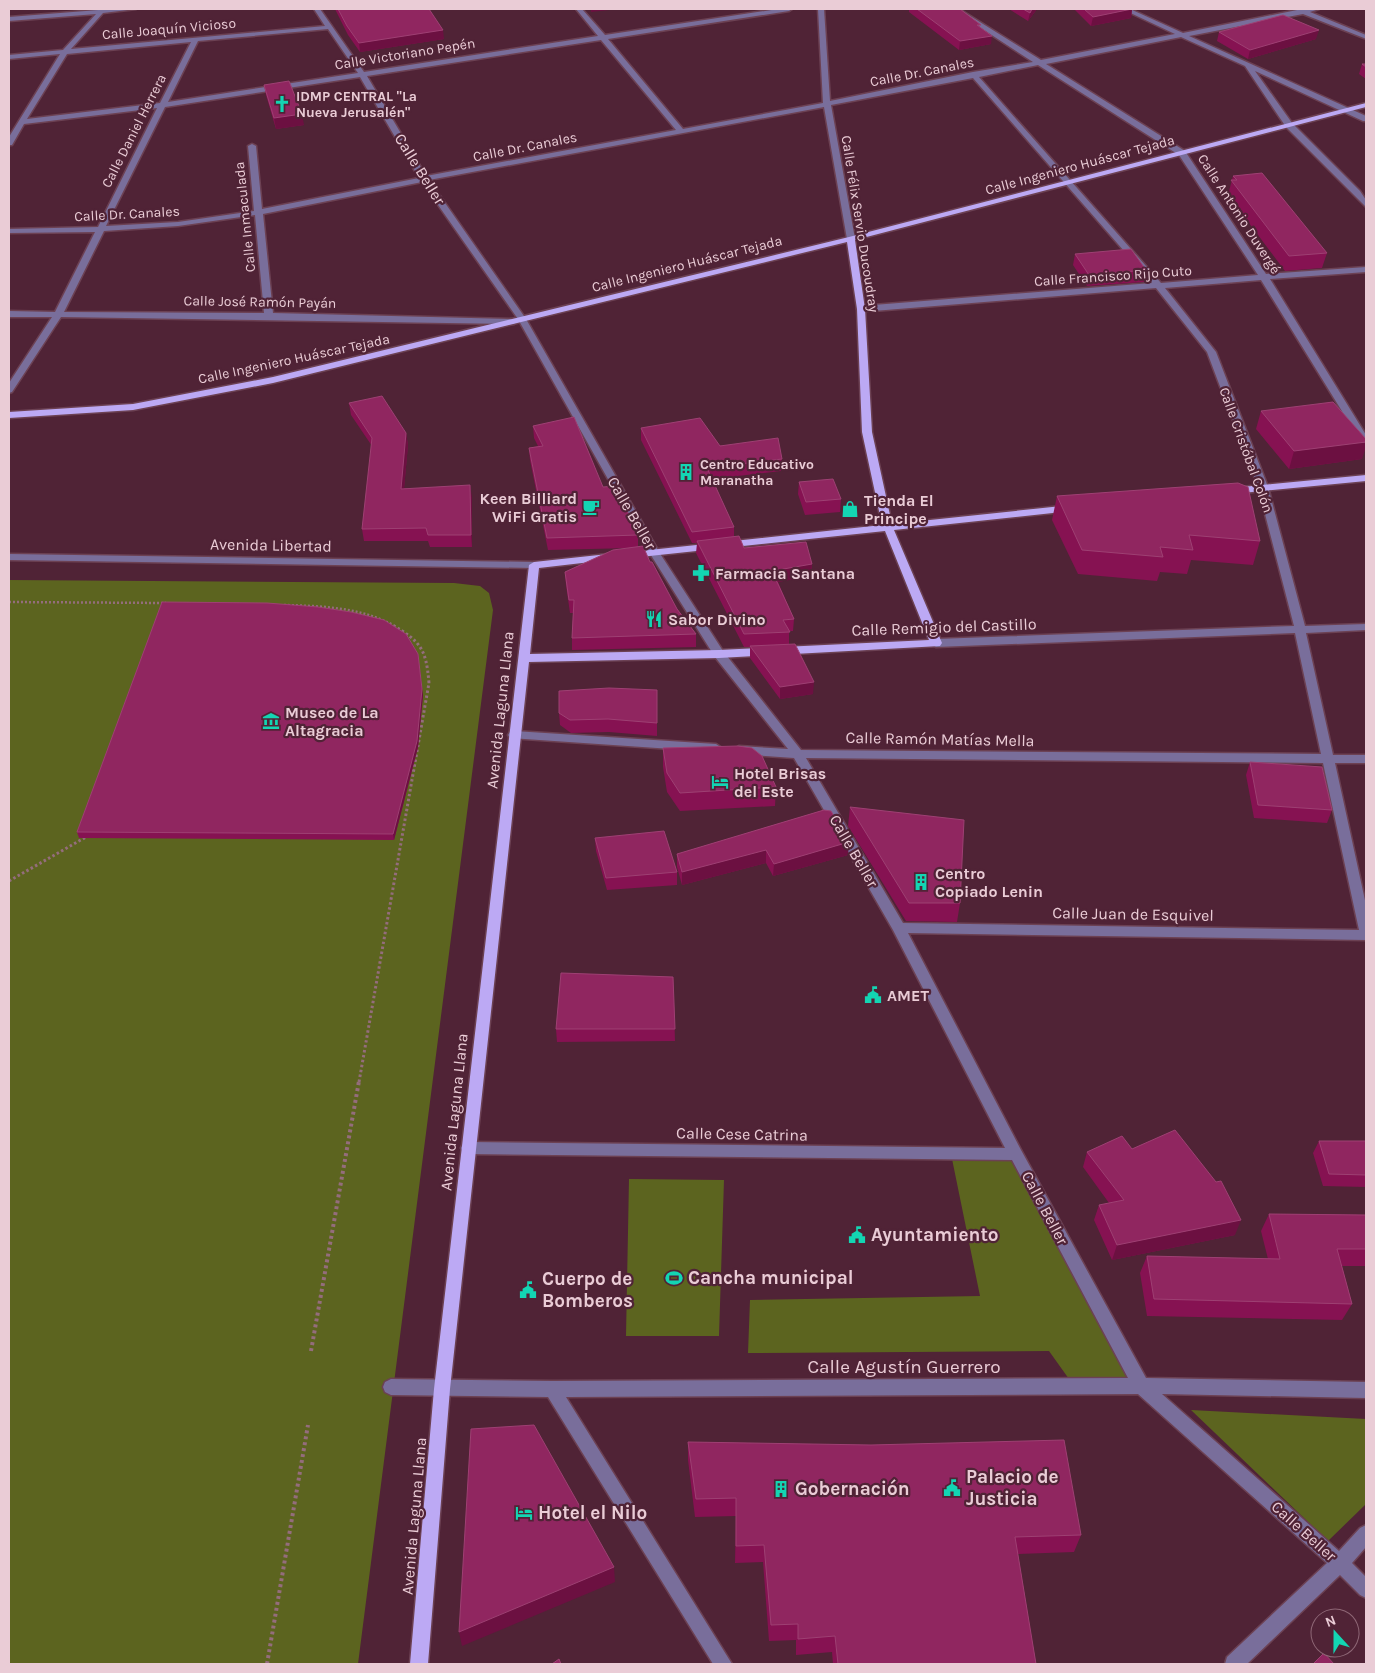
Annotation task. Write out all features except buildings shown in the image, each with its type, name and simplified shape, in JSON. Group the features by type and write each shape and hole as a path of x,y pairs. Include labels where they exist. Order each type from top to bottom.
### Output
{"main road":[{"name":"Calle Ingeniero Huáscar Tejada","path":"9,415 134,407 273,380 423,345 851,239 1366,105"},
{"name":"Calle Félix Servio Ducoudray","path":"851,239 861,308 867,432 888,528 936,643"},
{"path":"1224,492 1366,478"},
{"path":"534,565 1086,506"},
{"name":"Avenida Laguna Llana","path":"419,1664 442,1389 534,565"},
{"name":"Calle Remigio del Castillo","path":"523,658 720,654 936,643"}],"street":[{"path":"9,18 133,9"},
{"name":"Calle Beller","path":"317,9 362,74 424,179 522,319 654,552 720,654 798,754 899,928 1016,1154 1141,1386 1340,1563 1366,1589"},
{"path":"579,9 681,131"},
{"name":"Calle Victoriano Pepén","path":"24,122 164,105 601,36 789,9"},
{"name":"Calle Félix Servio Ducoudray","path":"821,9 827,104 851,239"},
{"name":"Calle Antonio Duvergé","path":"956,9 1042,62 1182,153 1264,277 1366,442"},
{"path":"1125,9 1366,120"},
{"name":"Calle Dr. Canales","path":"9,231 98,230 178,224 289,208 424,179 827,104 973,74 1183,35 1300,10 1316,9"},
{"path":"1300,10 1366,37"},
{"path":"9,143 24,122 64,52 101,12"},
{"name":"Calle Joaquín Vicioso","path":"9,57 331,27"},
{"name":"Calle Daniel Herrera","path":"9,390 58,315 98,230 164,105 194,40"},
{"path":"1247,64 1289,125 1357,193 1366,205"},
{"name":"Calle Cristóbal Colón","path":"973,74 1160,287 1211,352 1263,488 1300,629 1366,935"},
{"name":"Calle Inmaculada","path":"252,146 269,316"},
{"name":"Calle Francisco Rijo Cuto","path":"861,308 1160,287 1366,269"},
{"name":"Calle José Ramón Payán","path":"9,314 269,316 511,322"},
{"name":"Avenida Libertad","path":"9,557 534,565"},
{"name":"Calle Remigio del Castillo","path":"936,643 1366,627"},
{"name":"Calle Ramón Matías Mella","path":"514,735 798,754 1366,759"},
{"name":"Calle Juan de Esquivel","path":"899,928 1366,935"},
{"name":"Calle Cese Catrina","path":"468,1148 1016,1154"},
{"name":"Calle Agustín Guerrero","path":"392,1386 442,1389 1141,1386 1366,1390"},
{"path":"552,1389 723,1664"},
{"path":"1234,1664 1340,1563 1366,1534"}],"path":[{"path":"9,602 167,603"},
{"path":"280,605 328,606 367,614 392,623 424,651 430,683 311,1351"},
{"path":"408,747 418,747"},
{"path":"9,881 87,837"},
{"path":"267,1664 308,1425"}],"green space":[{"path":"9,580 454,583 480,586 489,593 493,610 358,1664 9,1664"},
{"path":"951,1154 1016,1154 1141,1386 1074,1386 1049,1351 748,1353 750,1300 980,1296"},
{"name":"Cancha municipal","path":"629,1179 724,1180 719,1336 626,1336"},
{"path":"1191,1410 1366,1419 1366,1504 1328,1541"}],"place":[{"name":"IDMP CENTRAL \"La Nueva Jerusalén\"","path":"282,104"},
{"name":"Centro Educativo Maranatha","path":"686,472"},
{"name":"Keen Billiard WiFi Gratis","path":"591,507"},
{"name":"Tienda El Principe","path":"850,509"},
{"name":"Farmacia Santana","path":"701,573"},
{"name":"Sabor Divino","path":"654,619"},
{"name":"Museo de La Altagracia","path":"271,721"},
{"name":"Hotel Brisas del Este","path":"720,782"},
{"name":"Centro Copiado Lenin","path":"921,882"},
{"name":"AMET","path":"873,995"},
{"name":"Ayuntamiento","path":"857,1235"},
{"name":"Cancha municipal","path":"674,1278"},
{"name":"Cuerpo de Bomberos","path":"528,1290"},
{"name":"Palacio de Justicia","path":"952,1488"},
{"name":"Gobernación","path":"781,1489"},
{"name":"Hotel el Nilo","path":"524,1513"}]}
